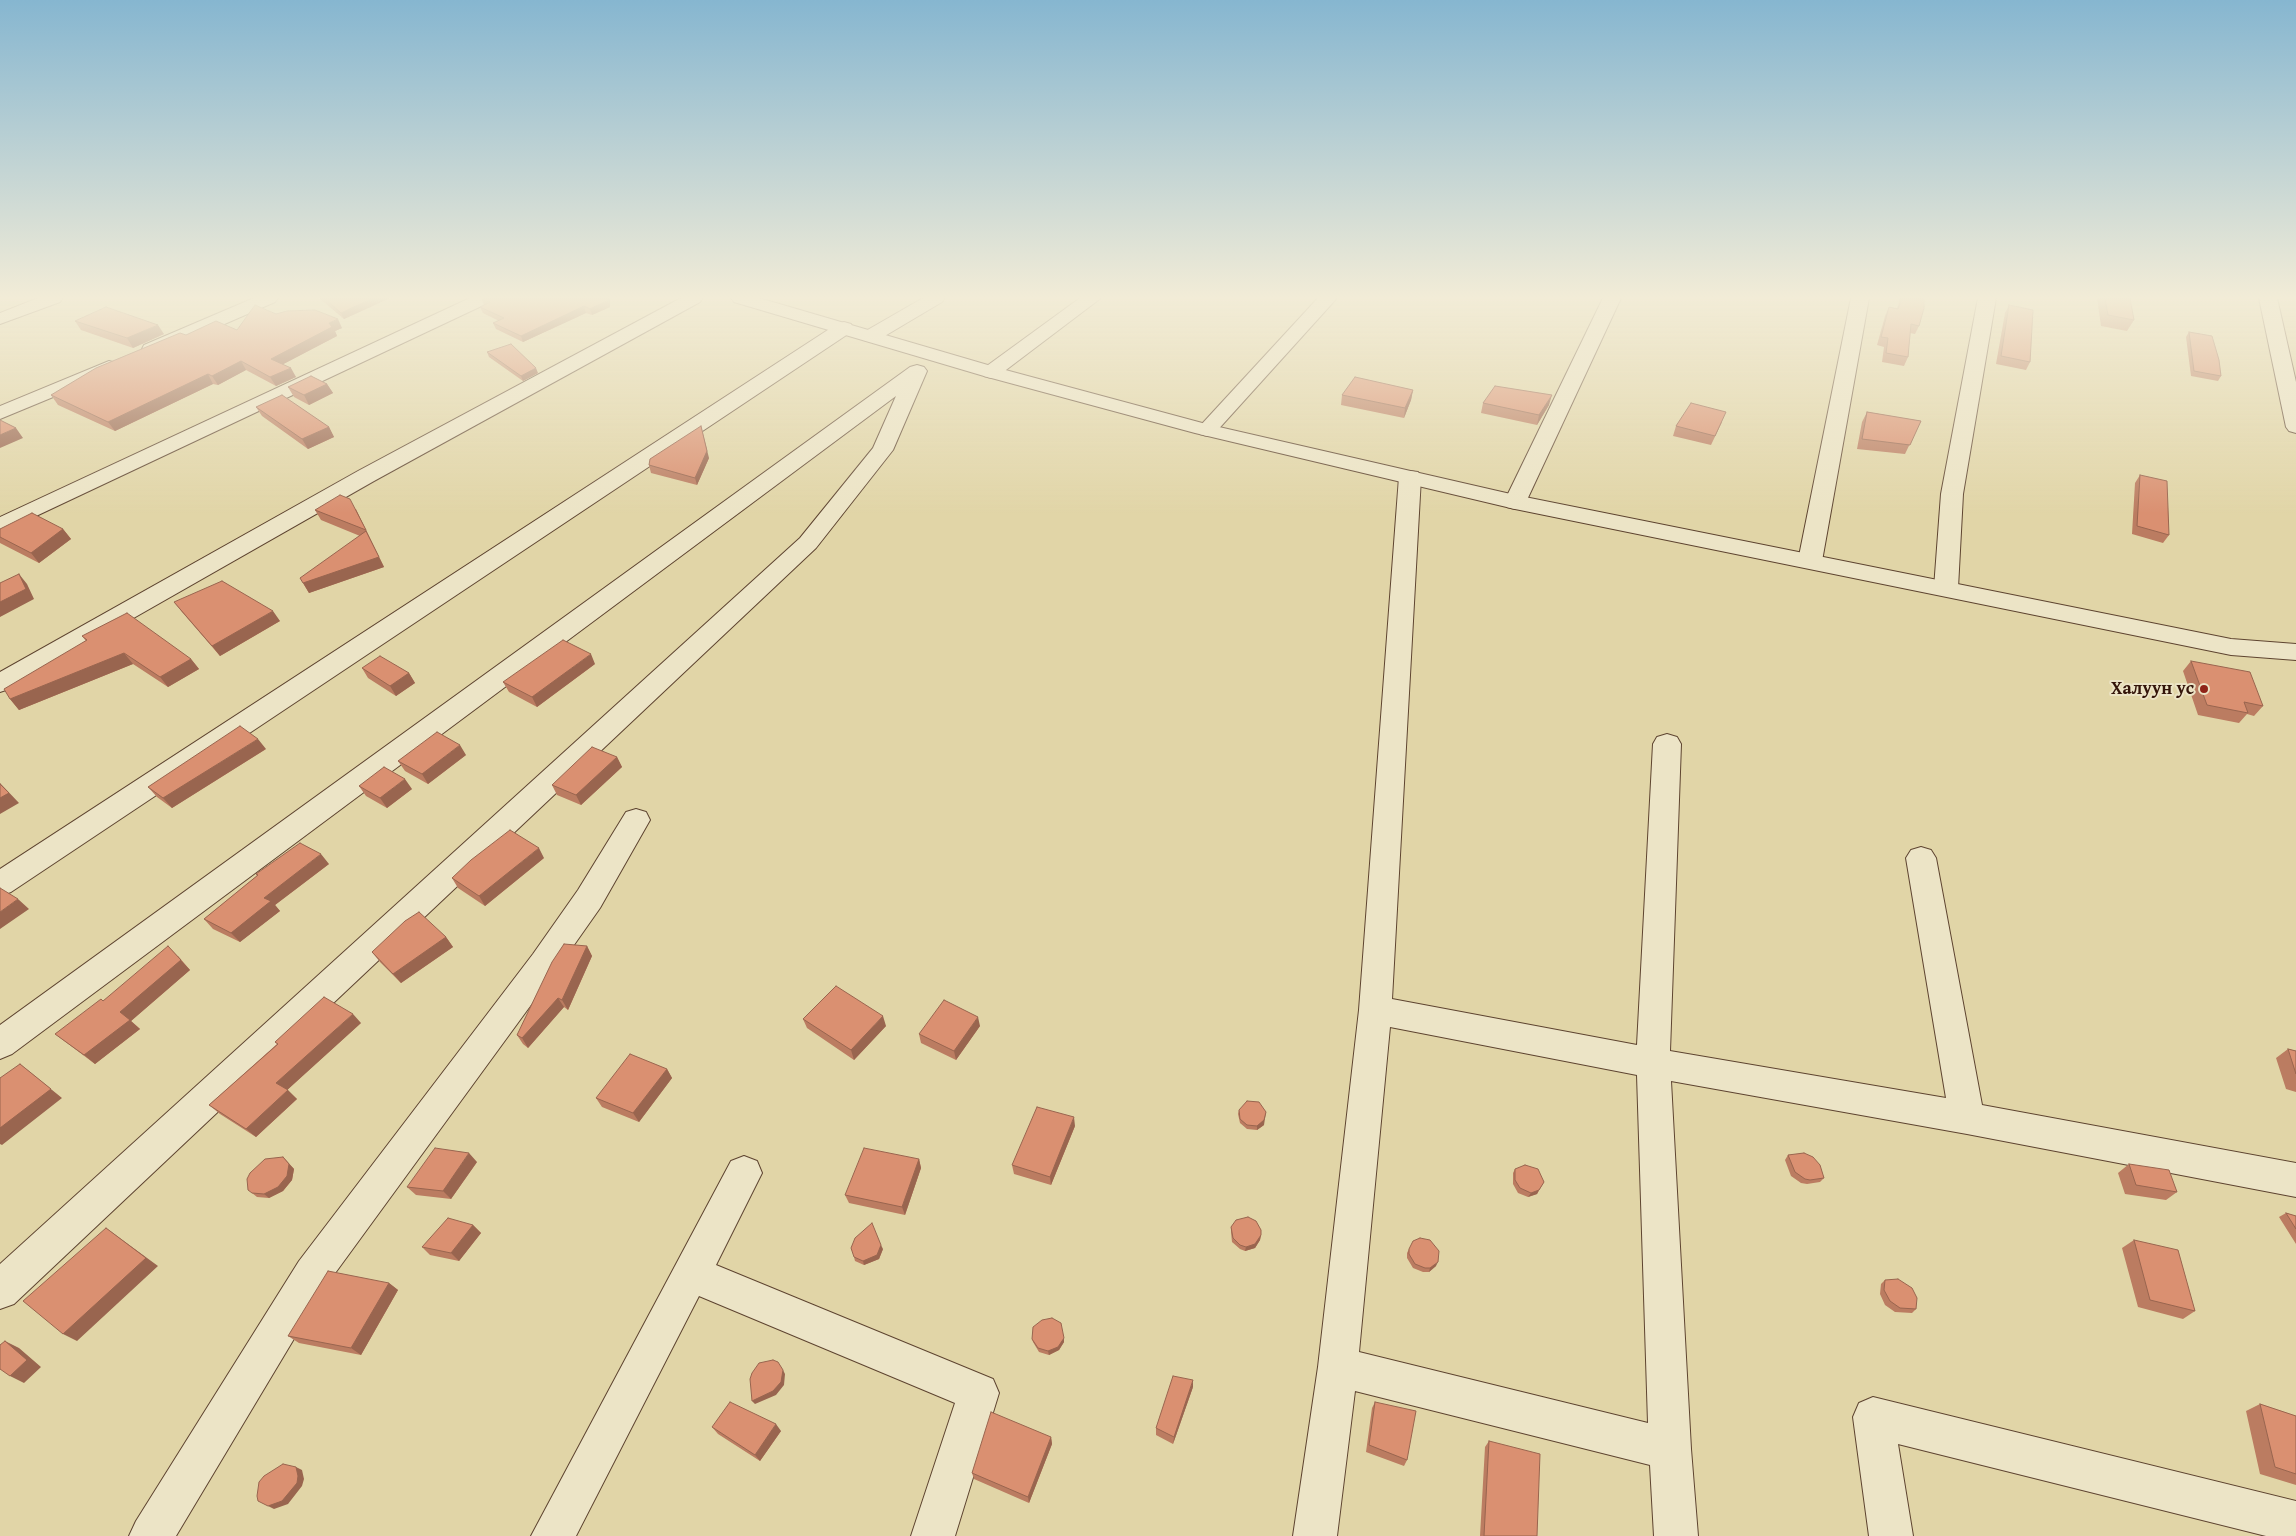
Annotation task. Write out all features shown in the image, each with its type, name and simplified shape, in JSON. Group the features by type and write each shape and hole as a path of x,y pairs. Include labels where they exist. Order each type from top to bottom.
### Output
{"street":[{"path":"0,413 102,370"},
{"path":"0,526 332,370"},
{"path":"0,683 366,476 562,370"},
{"path":"0,884 781,370"},
{"path":"0,1044 919,370"},
{"path":"0,1290 808,543 883,450 925,370"},
{"path":"975,370 991,372 1208,430 1515,502 2231,647 2296,652"},
{"path":"1208,430 1263,370"},
{"path":"1515,502 1578,370"},
{"path":"1810,561 1846,370"},
{"path":"1946,588 1952,494 1974,370"},
{"path":"2284,370 2296,427"},
{"path":"1315,1536 1338,1368 1375,1010 1410,477"},
{"path":"1667,744 1653,1063 1670,1449 1676,1536"},
{"path":"151,1536 312,1274 544,963 589,899 636,820"},
{"path":"1921,858 1967,1118"},
{"path":"1375,1010 1653,1063 1967,1118 2296,1180"},
{"path":"553,1536 744,1173"},
{"path":"691,1274 980,1393 933,1536"},
{"path":"1338,1368 1670,1449"},
{"path":"1891,1536 1873,1417 2296,1522"}],"building":[{"path":"93,370 224,370 212,376 208,374 108,422 51,395"},
{"path":"257,370 287,370 270,377"},
{"path":"512,370 533,370 521,376"},
{"path":"2220,370 2221,376 2194,371"},
{"path":"311,376 327,384 304,395 288,387"},
{"path":"1355,377 1413,390 1405,408 1342,395"},
{"path":"1495,386 1552,395 1539,415 1483,403"},
{"path":"282,395 329,427 302,439 256,407"},
{"path":"1691,403 1726,412 1715,436 1676,426"},
{"path":"1867,412 1921,421 1910,445 1862,439"},
{"path":"0,420 16,428 0,435"},
{"path":"701,426 707,451 695,478 649,465 650,459"},
{"path":"2140,475 2167,481 2169,535 2137,526"},
{"path":"340,495 350,499 366,530 315,510"},
{"path":"32,513 63,529 31,553 0,537 0,529"},
{"path":"366,531 379,557 303,583 300,578"},
{"path":"19,574 26,589 0,602 0,583"},
{"path":"222,581 273,611 212,646 174,602"},
{"path":"127,613 191,659 160,677 124,653 10,699 4,689 87,640 82,636"},
{"path":"563,640 591,654 532,697 503,682"},
{"path":"380,656 409,673 390,686 362,668"},
{"path":"2191,661 2250,672 2263,706 2244,702 2248,713 2207,705"},
{"path":"240,726 258,739 163,798 148,787"},
{"path":"437,732 460,745 422,774 398,761"},
{"path":"592,747 617,757 576,795 552,785"},
{"path":"384,767 405,779 380,798 359,786"},
{"path":"0,784 9,793 0,798"},
{"path":"510,830 539,848 479,896 452,878 471,860"},
{"path":"300,843 321,854 264,898 271,901 231,933 204,919 258,875 256,874"},
{"path":"0,888 18,899 0,912"},
{"path":"419,912 446,937 393,974 372,952 405,921"},
{"path":"564,944 587,946 562,1000 558,998 522,1038 517,1035 552,962"},
{"path":"168,946 181,960 120,1012 130,1020 84,1055 55,1034 101,999 103,1001"},
{"path":"836,986 883,1016 851,1050 803,1019"},
{"path":"324,997 353,1014 276,1083 288,1090 246,1129 209,1105 278,1044 275,1042"},
{"path":"944,1000 978,1017 954,1051 919,1034"},
{"path":"2288,1049 2296,1051 2296,1074"},
{"path":"630,1054 667,1069 633,1113 596,1098"},
{"path":"20,1064 51,1089 0,1128 0,1078"},
{"path":"1247,1101 1259,1102 1266,1112 1264,1120 1257,1126 1247,1125 1240,1119 1239,1110"},
{"path":"1037,1107 1074,1117 1050,1177 1012,1165"},
{"path":"435,1148 469,1153 443,1191 407,1187"},
{"path":"864,1148 919,1159 902,1207 845,1195"},
{"path":"1804,1153 1813,1157 1820,1165 1824,1178 1805,1179 1795,1172 1788,1155"},
{"path":"283,1157 289,1164 287,1176 278,1187 264,1194 252,1193 248,1190 247,1179 250,1173 265,1159"},
{"path":"2129,1164 2169,1170 2177,1192 2136,1185"},
{"path":"1525,1165 1538,1169 1544,1182 1539,1190 1531,1193 1520,1188 1515,1180 1515,1169"},
{"path":"2286,1213 2296,1216 2296,1229"},
{"path":"1248,1217 1256,1221 1261,1230 1261,1235 1255,1244 1246,1247 1240,1245 1233,1238 1231,1227 1236,1220"},
{"path":"448,1218 473,1225 451,1253 422,1247"},
{"path":"872,1223 881,1245 877,1255 863,1261 854,1257 851,1248 855,1238"},
{"path":"106,1228 146,1258 63,1334 23,1301"},
{"path":"1420,1238 1430,1240 1439,1251 1438,1262 1430,1268 1415,1264 1409,1254 1413,1241"},
{"path":"2134,1240 2178,1250 2195,1311 2150,1300"},
{"path":"328,1271 389,1283 351,1348 288,1336"},
{"path":"1898,1279 1912,1288 1917,1298 1916,1309 1900,1308 1890,1301 1884,1290 1885,1280"},
{"path":"1052,1318 1061,1323 1064,1338 1058,1347 1048,1351 1038,1348 1032,1339 1033,1327 1042,1320"},
{"path":"5,1341 27,1360 10,1376 0,1369 0,1345"},
{"path":"773,1360 778,1362 783,1370 781,1382 773,1391 752,1401 750,1379 752,1373 759,1363"},
{"path":"1173,1376 1193,1380 1174,1437 1156,1428"},
{"path":"730,1402 776,1424 755,1455 712,1427"},
{"path":"1375,1402 1416,1411 1407,1460 1369,1445"},
{"path":"2260,1404 2296,1416 2296,1474 2275,1467"},
{"path":"991,1412 1051,1437 1028,1497 972,1473"},
{"path":"1489,1441 1540,1454 1537,1536 1484,1536"},
{"path":"283,1464 296,1467 297,1483 282,1501 268,1506 258,1501 259,1482 264,1476"}],"place":[{"name":"Халуун ус","path":"2204,689"}]}
